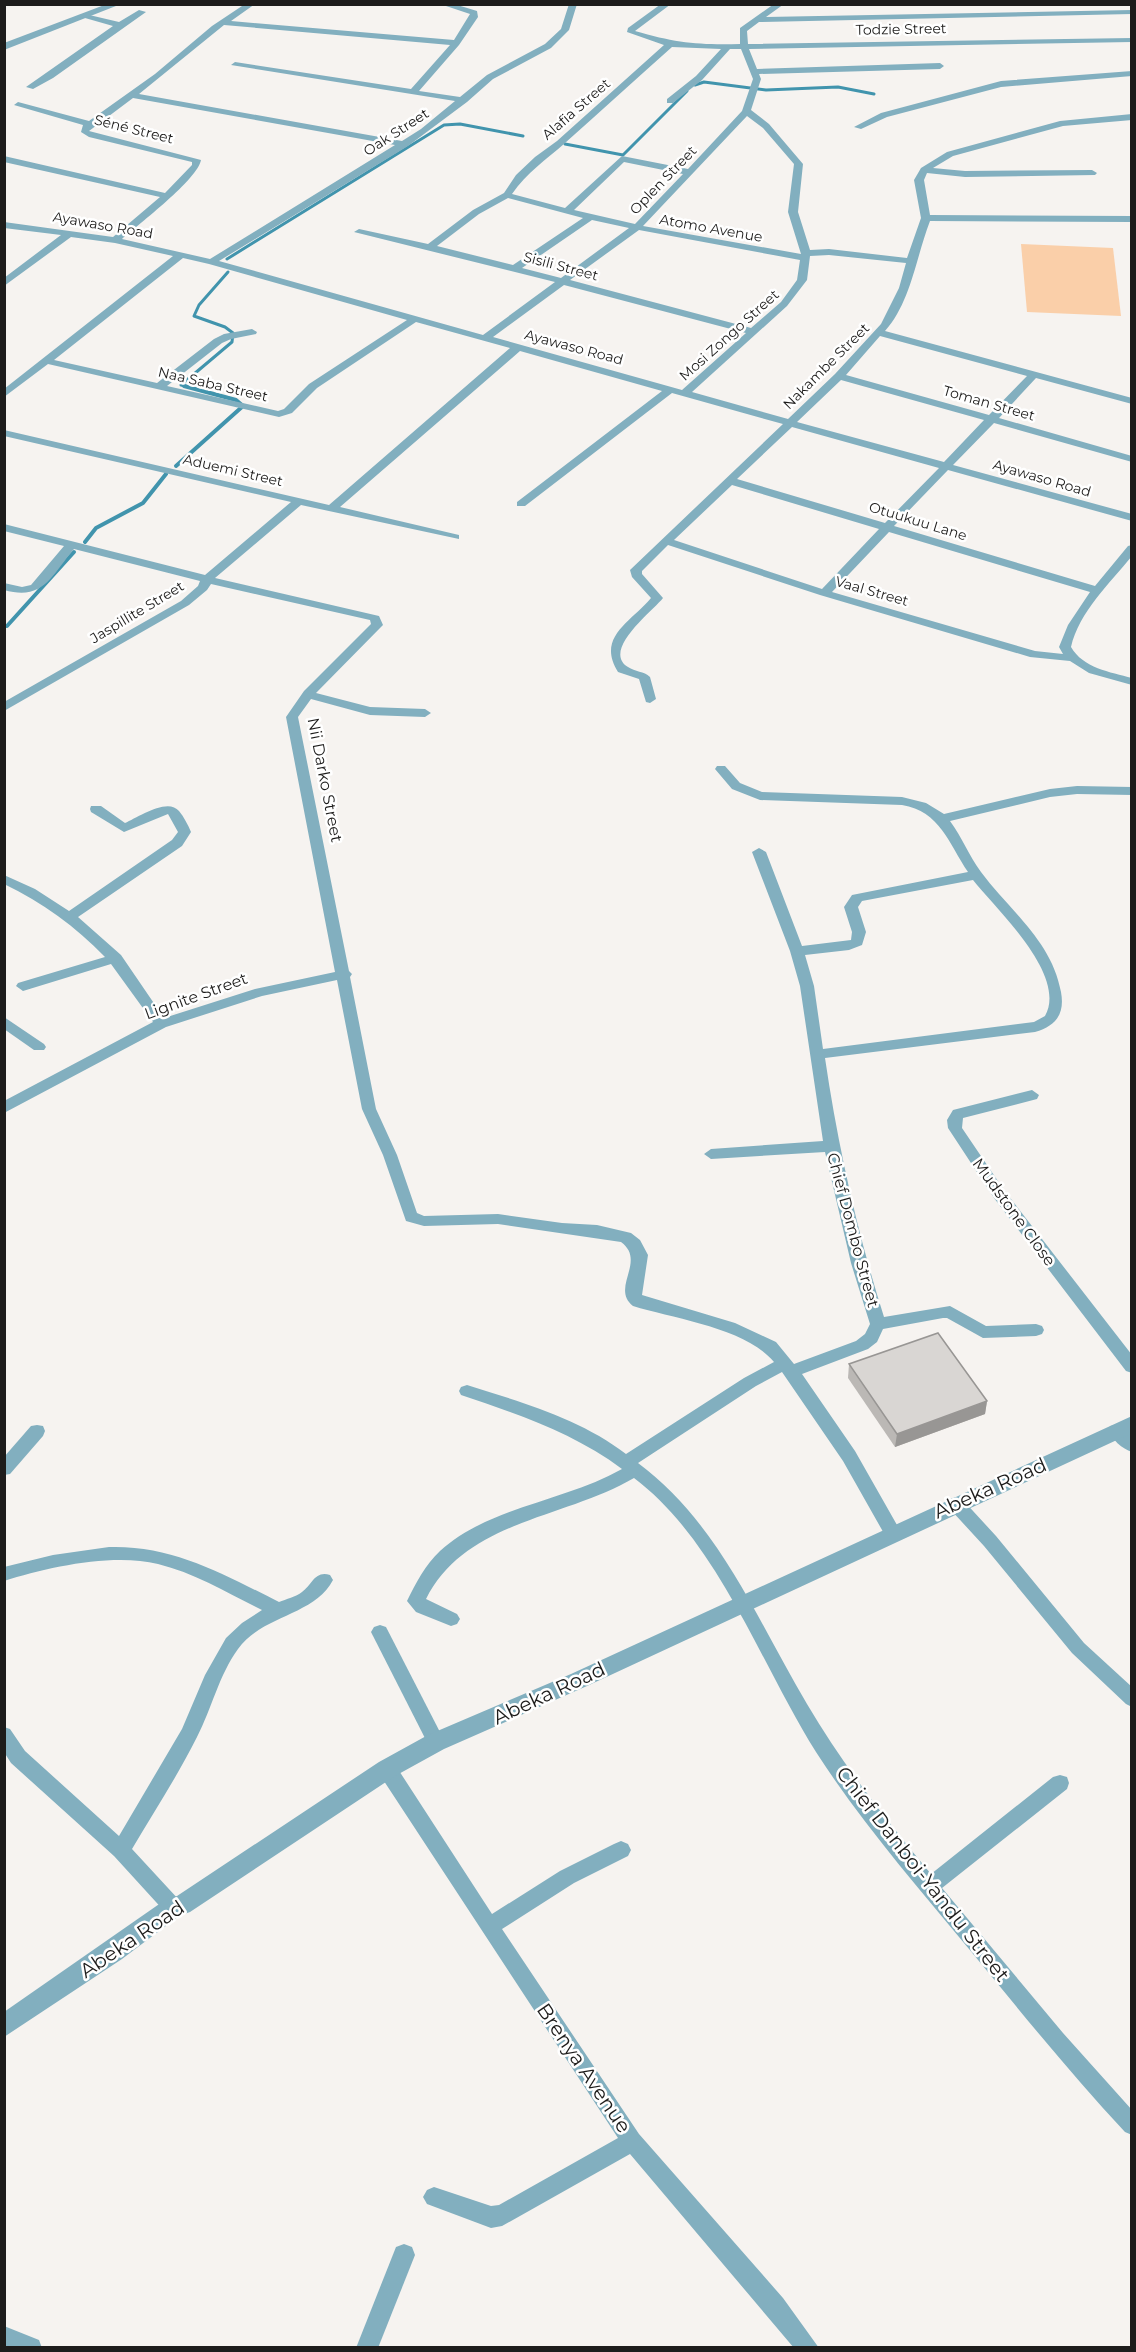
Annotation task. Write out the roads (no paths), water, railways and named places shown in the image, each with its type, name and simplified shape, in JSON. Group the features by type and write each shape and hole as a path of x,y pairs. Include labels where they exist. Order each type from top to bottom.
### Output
{"street":[{"path":"4,47 117,4"},
{"name":"Séné Street","path":"115,240 167,196 196,166 197,160 92,135 84,130 203,37 250,4"},
{"path":"413,92 456,43 474,17 474,13 444,4"},
{"name":"Oak Street","path":"211,262 405,144 464,100 490,77 557,40 565,30 573,4"},
{"path":"667,4 631,32 670,44"},
{"path":"780,4 743,30 744,46 757,72 881,56 940,66"},
{"path":"980,4 987,15"},
{"path":"30,87 50,76 142,12"},
{"path":"756,20 1131,12"},
{"path":"88,16 117,24 118,27"},
{"path":"225,23 456,43"},
{"name":"Todzie Street","path":"670,44 744,46 881,56 1131,39"},
{"name":"Alafia Street","path":"430,247 476,212 507,195 519,177 670,44"},
{"path":"670,101 699,78 728,46"},
{"path":"235,65 464,100"},
{"name":"Oplen Street","path":"485,338 565,282 636,228 746,111 755,90 757,72"},
{"path":"858,127 884,115 1001,84 1131,73"},
{"path":"131,95 405,144"},
{"path":"18,105 89,124"},
{"path":"746,111 766,126 799,164 793,212 807,255"},
{"path":"924,170 950,154 1063,123 1131,117"},
{"path":"4,159 167,196"},
{"path":"567,211 619,160 626,159 688,172"},
{"path":"924,170 1007,175 1092,173"},
{"name":"Nakambe Street","path":"650,699 644,677 620,667 616,644 622,632 655,601 656,596 635,572 788,422 839,376 879,333 904,288 926,218 919,180 924,170"},
{"name":"Atomo Avenue","path":"507,195 589,218 709,243 807,255 829,252 911,261"},
{"path":"515,268 589,218"},
{"path":"926,218 1131,219"},
{"name":"Ayawaso Road","path":"4,225 115,240 211,262 1131,518"},
{"name":"Sisili Street","path":"359,232 515,268 754,332"},
{"path":"4,283 70,233"},
{"path":"4,394 181,255"},
{"name":"Mosi Zongo Street","path":"685,393 795,293 802,280 807,255"},
{"name":"Naa Saba Street","path":"46,361 275,414 288,411 313,386 416,318"},
{"path":"159,387 209,348 234,335 252,332"},
{"path":"879,333 1131,401"},
{"path":"332,508 518,347"},
{"path":"825,593 1034,375"},
{"name":"Toman Street","path":"839,376 1131,459"},
{"path":"521,504 671,389"},
{"name":"Aduemi Street","path":"4,433 455,537"},
{"name":"Otuukuu Lane","path":"728,480 1098,591"},
{"name":"Jaspillite Street","path":"4,708 194,596 203,588 207,579 299,501"},
{"name":"Nii Darko Street","path":"4,527 207,579 375,618 377,625 308,694 292,717 345,975 369,1108 390,1155 406,1209 411,1217 424,1221 498,1219 562,1229 597,1230 626,1237 635,1244 640,1255 633,1290 634,1298 639,1302 729,1327 755,1337 770,1346 788,1367"},
{"name":"Vaal Street","path":"666,541 825,593 1034,654 1071,658 1086,667 1131,682"},
{"path":"4,586 29,590 35,588 73,545"},
{"path":"1071,658 1065,641 1098,591 1131,548"},
{"path":"308,694 370,711 425,713"},
{"path":"721,769 736,786 760,796 902,801 924,807 941,819 976,875 1013,915 1042,955 1055,989 1057,1008 1050,1022 1015,1031 818,1054"},
{"path":"941,819 1050,793 1077,790 1131,791"},
{"path":"71,916 177,843 185,832 173,811 168,809 124,828 96,809"},
{"name":"Chief Dombo Street","path":"451,1619 422,1607 416,1601 446,1555 474,1535 599,1489 750,1382 788,1367 862,1345 871,1338 878,1324 859,1263 831,1146 807,986 797,951 759,852"},
{"path":"797,951 849,946 856,942 859,932 851,907 857,898 976,875"},
{"path":"4,879 50,902 71,916 116,958 142,991 161,1023"},
{"path":"23,986 116,958"},
{"name":"Lignite Street","path":"4,1108 161,1023 260,992 345,975"},
{"path":"4,1022 39,1047"},
{"name":"Mudstone Close","path":"1032,1095 958,1114 954,1120 955,1128 1041,1252 1131,1367"},
{"path":"711,1154 831,1146"},
{"path":"878,1324 950,1312 983,1332 1036,1330"},
{"path":"788,1367 849,1456 892,1532"},
{"name":"Chief Danboi-Yandu Street","path":"467,1391 535,1414 575,1432 631,1466 682,1514 728,1580 823,1746 892,1841 1131,2125"},
{"path":"1124,1427 1131,1446"},
{"name":"Abeka Road","path":"4,2026 114,1951 173,1906 182,1905 387,1769 436,1742 742,1605 892,1532 1124,1427"},
{"path":"4,1469 37,1431"},
{"path":"956,1504 1078,1648 1131,1699"},
{"path":"4,1574 68,1561 143,1553 187,1567 278,1610"},
{"path":"121,1850 190,1733 214,1675 232,1643 248,1628 278,1610 308,1598 324,1580"},
{"path":"380,1632 436,1742"},
{"path":"4,1735 18,1757 121,1850 173,1906"},
{"name":"Brenya Avenue","path":"387,1769 632,2141 775,2306 808,2348"},
{"path":"929,1887 1060,1783"},
{"path":"489,1927 558,1882 621,1850"},
{"path":"434,2197 491,2217 502,2215 632,2141"},
{"path":"367,2348 404,2255"},
{"path":"4,2337 31,2348"}],"waterway":[{"path":"695,85 704,82 766,90 838,87 874,94"},
{"path":"565,144 623,155 687,91"},
{"path":"227,259 444,125 460,124 523,136"},
{"path":"189,387 181,385 232,342 233,333 225,327 194,316 199,305 228,272"},
{"path":"176,466 243,406 236,400 184,386"},
{"path":"85,542 96,528 143,503 166,474"},
{"path":"7,626 74,552"}]}
